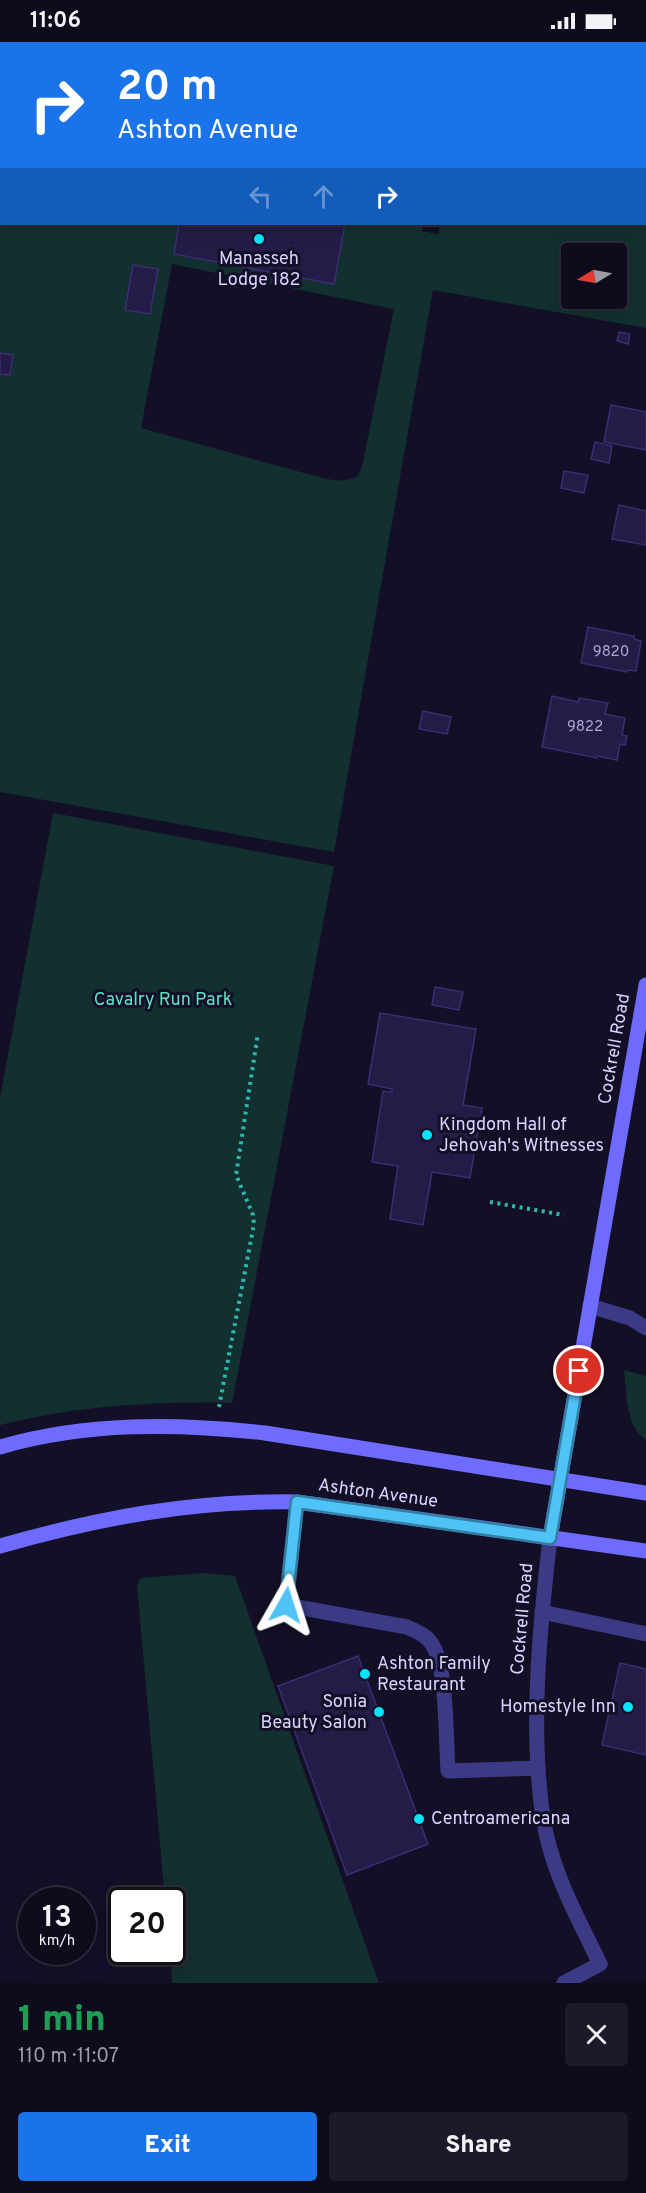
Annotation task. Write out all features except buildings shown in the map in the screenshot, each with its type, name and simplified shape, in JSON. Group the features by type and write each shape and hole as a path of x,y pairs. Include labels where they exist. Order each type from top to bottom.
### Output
{"street":[{"name":"Cockrell Road","path":"564,1983 600,1964 564,1889 546,1833 538,1768 536,1709 542,1612 550,1538 646,985"},
{"path":"590,1306 630,1318 646,1328"},
{"path":"0,1447 20,1441 94,1429 159,1425 215,1427 646,1493"},
{"name":"Ashton Avenue","path":"0,1546 120,1516 185,1506 241,1502 297,1502 646,1551"},
{"path":"297,1502 286,1605 407,1628 422,1634 434,1646 441,1667 448,1771 538,1768"},
{"path":"542,1612 646,1634"}],"path":[{"path":"215,1427 224,1370 252,1234 254,1215 236,1175 258,1033"},
{"path":"490,1202 564,1215"},
{"path":"246,1233 252,1234"}],"green space":[{"path":"0,225 179,225 174,254 334,284 345,225 423,225 422,231 438,234 440,225 646,225 646,328 433,290 334,852 0,792 0,374 10,375 13,356 0,353","holes":["172,264 394,309 362,467 358,476 354,478 326,479 141,428","133,265 158,270 150,314 125,310"]},
{"name":"Cavalry Run Park","path":"53,813 334,866 232,1403 116,1406 57,1413 0,1425 0,1098"},
{"path":"624,1370 646,1376 646,1440 639,1434 631,1418"},
{"path":"203,1573 235,1576 379,1983 172,1983 171,1965 186,1965 186,1887 164,1887 137,1585 141,1578"}],"place":[{"name":"Manasseh Lodge 182","path":"259,239"},
{"name":"Kingdom Hall of Jehovah's Witnesses","path":"427,1135"},
{"name":"Ashton Family Restaurant","path":"365,1674"},
{"name":"Homestyle Inn","path":"628,1707"},
{"name":"Sonia Beauty Salon","path":"379,1712"},
{"name":"Centroamericana","path":"419,1819"}],"route":[{"path":"286,1605 297,1502 550,1538 579,1371"}]}
